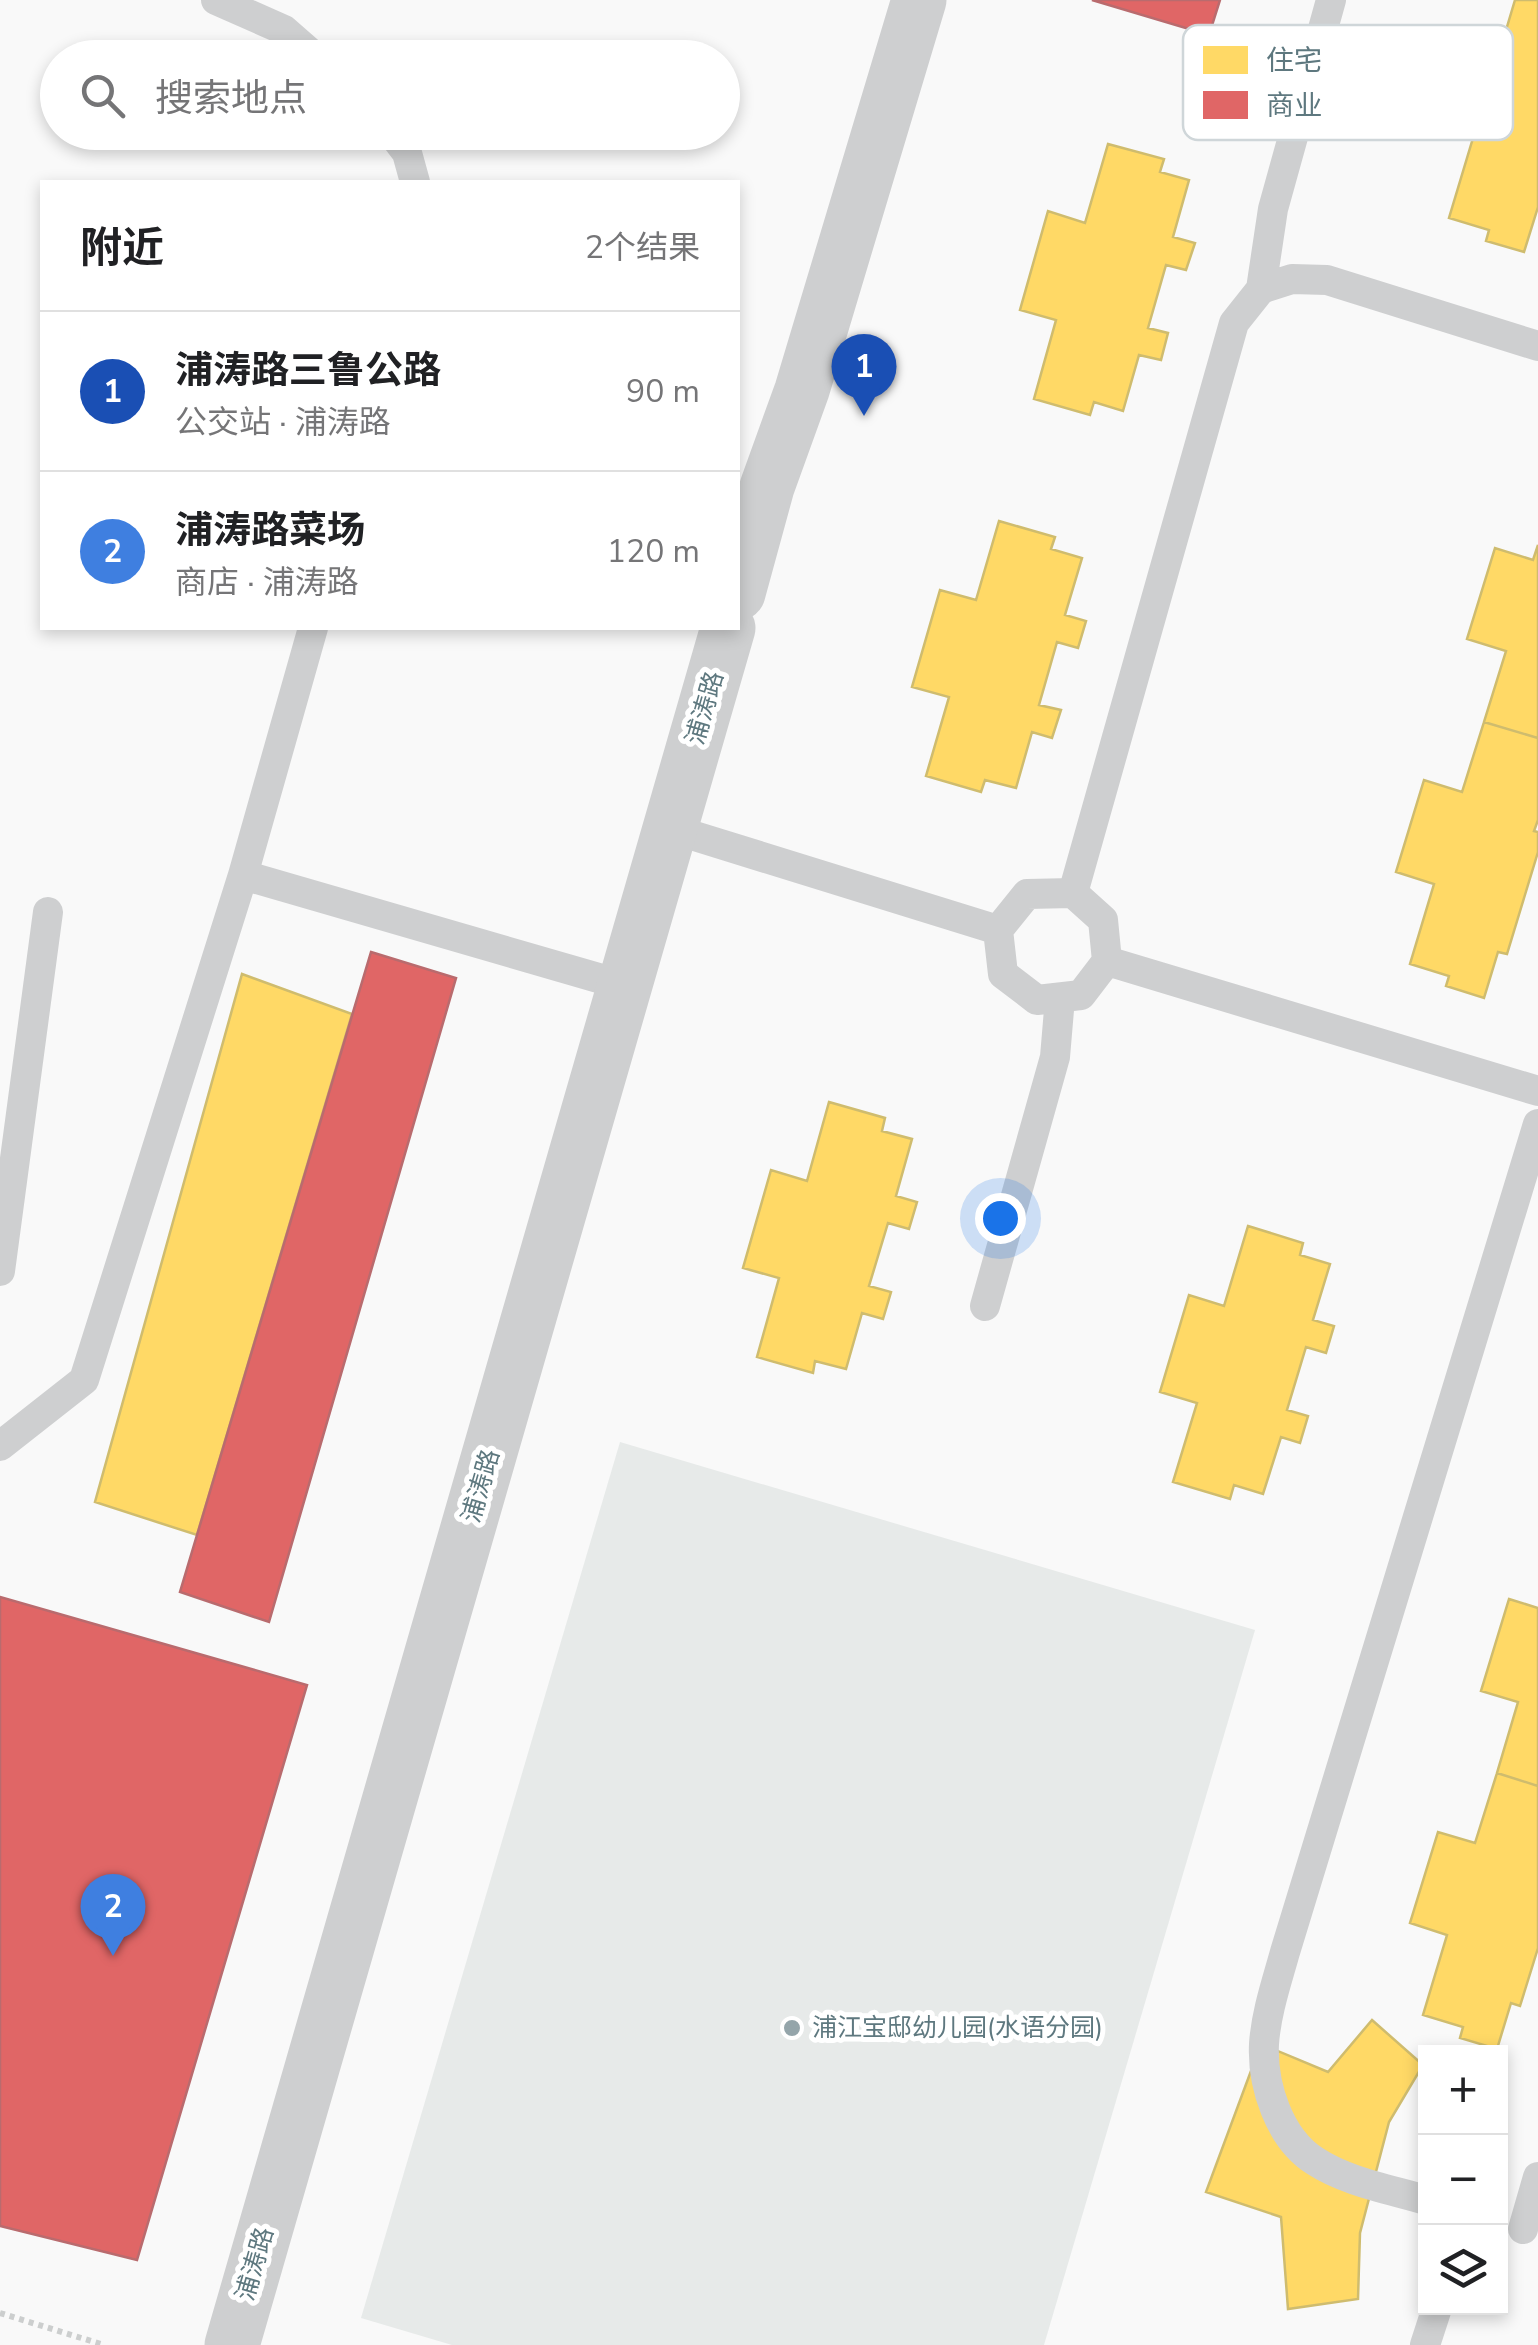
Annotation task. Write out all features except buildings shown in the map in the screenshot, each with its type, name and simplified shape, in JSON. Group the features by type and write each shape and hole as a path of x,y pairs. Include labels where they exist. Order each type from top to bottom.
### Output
{"street":[{"path":"740,586 767,487 802,390 919,0"},
{"name":"浦涛路","path":"232,2345 727,630"}],"lane":[{"path":"216,0 284,30 295,40"},
{"path":"1324,25 1331,0"},
{"path":"1073,893 1234,323 1261,289 1272,208 1291,140"},
{"path":"405,150 414,180"},
{"path":"1261,289 1292,279 1327,280 1538,346"},
{"path":"0,1446 84,1380 243,874 311,630"},
{"path":"672,828 998,930"},
{"path":"243,874 626,986"},
{"path":"1073,893 1102,920 1107,960 1081,994 1037,1000 1003,974 998,930 1028,894 1073,893"},
{"path":"0,1271 48,912"},
{"path":"1107,960 1538,1090"},
{"path":"984,1306 1055,1057 1060,998"},
{"path":"1418,2198 1350,2178 1313,2160 1285,2131 1269,2091 1264,2044 1285,1952 1538,1124"},
{"path":"1520,2229 1538,2177"},
{"path":"1425,2345 1434,2315"}],"path":[{"path":"0,2313 104,2345"}],"shaded area":[{"name":"浦江宝邸幼儿园(水语分园)","path":"620,1442 1255,1630 1044,2345 452,2345 361,2318"}],"place":[{"name":"浦涛路三鲁公路","path":"864,416"},
{"name":"浦涛路菜场","path":"113,1956"},
{"name":"浦江宝邸幼儿园(水语分园)","path":"792,2028"}]}
